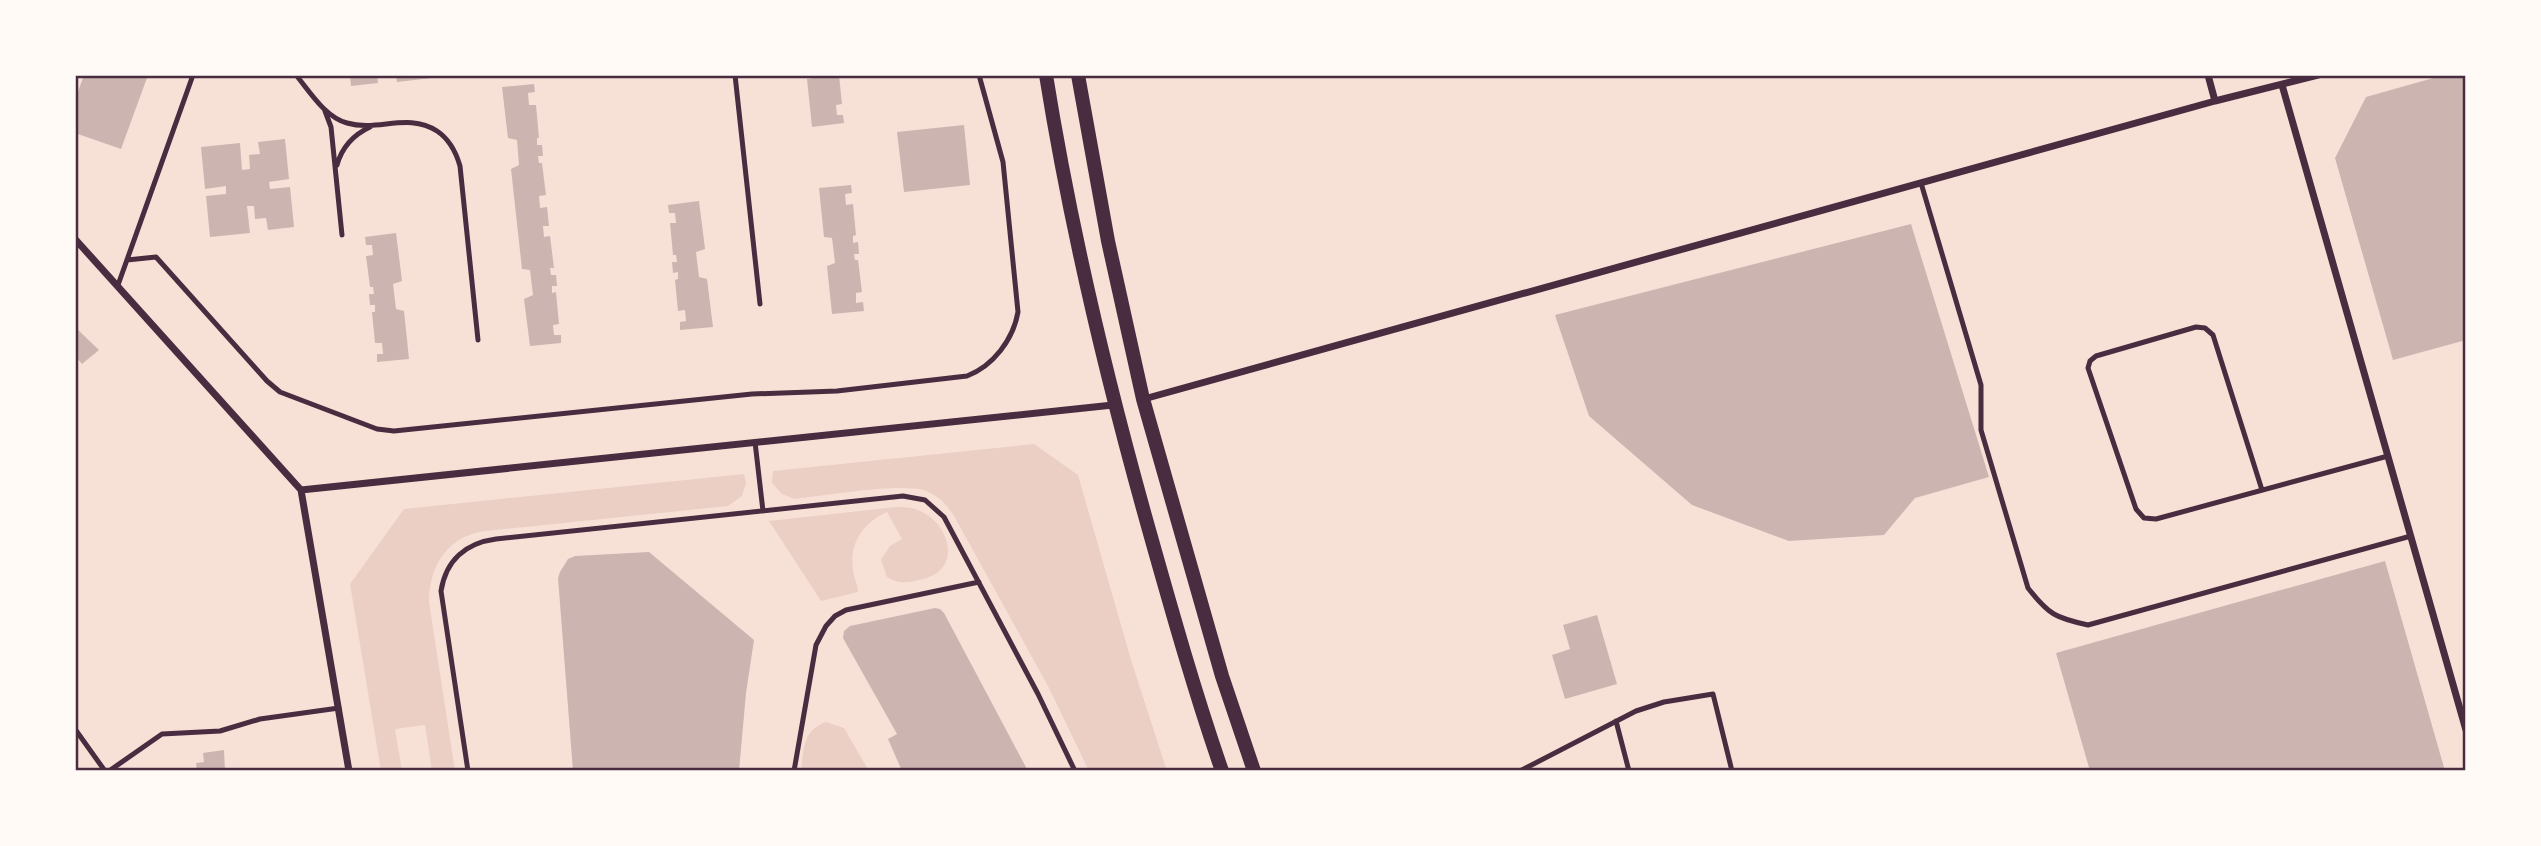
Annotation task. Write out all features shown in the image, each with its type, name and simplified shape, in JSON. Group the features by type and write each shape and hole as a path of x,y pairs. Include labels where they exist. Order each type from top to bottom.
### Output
{"main road":[{"path":"1046,75 1113,405 1193,685 1222,771"},
{"path":"1078,75 1108,241 1143,399 1222,676 1254,771"}],"street":[{"path":"2208,75 2215,101"},
{"path":"1143,399 2215,101 2318,75"},
{"path":"2282,85 2466,730"},
{"path":"75,239 301,491 349,771"},
{"path":"301,491 1113,405"}],"lane":[{"path":"118,285 193,75"},
{"path":"296,75 323,108 344,123 374,125 421,122 440,133 453,148 460,166 478,340"},
{"path":"735,75 760,304"},
{"path":"127,260 156,257 279,391 386,431 752,394 837,391 967,376 981,370 995,357 1016,323 1019,300 1003,162 979,75"},
{"path":"323,108 331,127 342,235"},
{"path":"336,176 338,162 347,144 374,125"},
{"path":"1921,183 1981,385 1981,430 2028,588 2045,609 2063,620 2088,625 2411,536"},
{"path":"2262,490 2213,335 2205,328 2196,327 2096,356 2090,361 2088,368 2136,509 2144,518 2156,519 2388,456"},
{"path":"755,442 762,511"},
{"path":"468,771 441,591 448,567 456,557 475,543 903,496 916,497 935,507 944,517 1075,771"},
{"path":"794,771 816,645 820,634 835,616 857,607 979,582"},
{"path":"1520,771 1636,711 1664,702 1713,694 1732,771"},
{"path":"75,730 107,771 162,734 220,730 260,719 338,708"},
{"path":"1616,721 1629,771"}],"shaded area":[{"path":"1034,444 1078,475 1131,660 1167,771 1089,771 1048,686 954,516 938,498 926,491 899,488 794,499 782,494 772,483 773,471"},
{"path":"744,474 746,483 742,496 728,506 485,531 460,539 451,546 443,555 432,577 429,602 455,771 432,771 425,725 395,729 402,771 381,771 350,584 404,509"},
{"path":"896,507 918,510 938,525 948,547 942,568 933,575 910,582 899,582 887,577 881,560 890,546 902,539 887,512 865,528 853,551 858,592 821,601 769,521"},
{"path":"826,722 844,728 869,771 801,771 808,736 812,730"}],"building":[{"path":"84,75 148,75 121,149 75,133 75,100"},
{"path":"350,75 377,75 378,83 351,86"},
{"path":"396,75 440,75 440,77 397,82"},
{"path":"815,75 839,75 842,104 836,105 837,115 843,115 844,123 812,127 807,79"},
{"path":"2444,75 2466,75 2466,340 2393,360 2335,158 2366,97"},
{"path":"534,84 535,92 528,93 529,105 536,105 539,138 537,145 542,145 543,156 538,156 539,163 542,163 546,195 539,196 540,208 547,207 549,226 543,226 544,237 550,236 554,268 550,268 551,275 556,275 557,286 552,286 552,293 556,292 559,324 553,325 554,335 561,335 561,343 530,346 524,299 533,295 530,270 522,269 511,169 519,165 517,140 508,138 502,87"},
{"path":"964,125 970,185 904,192 897,132"},
{"path":"285,139 289,179 269,182 270,189 290,187 294,227 268,230 266,218 255,219 254,206 247,206 250,233 210,237 206,196 226,194 226,186 205,189 201,147 240,143 242,170 250,169 249,155 260,154 258,142"},
{"path":"851,185 852,193 845,194 846,205 853,204 856,235 853,236 853,243 858,242 859,254 854,254 855,260 858,260 862,292 856,293 856,303 863,302 864,311 832,314 827,266 835,263 832,238 824,237 819,188"},
{"path":"699,201 705,249 696,252 699,277 707,279 713,327 680,330 680,322 686,321 685,310 678,311 675,280 678,279 678,272 673,273 672,262 677,262 676,255 673,255 670,223 676,223 675,213 669,213 668,205"},
{"path":"1911,224 1989,477 1915,498 1884,535 1789,541 1692,505 1589,416 1555,315"},
{"path":"396,233 402,281 393,284 396,309 404,311 409,359 377,362 377,354 383,354 382,343 375,343 372,312 375,312 375,305 370,305 369,294 374,294 373,287 370,287 366,256 373,255 372,245 366,245 365,237"},
{"path":"75,327 99,350 82,364 75,359"},
{"path":"649,552 754,640 739,771 573,771 558,578 560,572 568,559 575,556"},
{"path":"2385,561 2445,771 2090,771 2056,653"},
{"path":"935,608 944,613 1028,771 902,771 888,739 897,734 843,638 844,631 850,626"},
{"path":"1597,615 1617,684 1565,699 1552,655 1570,649 1563,625"},
{"path":"224,750 225,771 197,771 196,763 204,762 203,753"}]}
